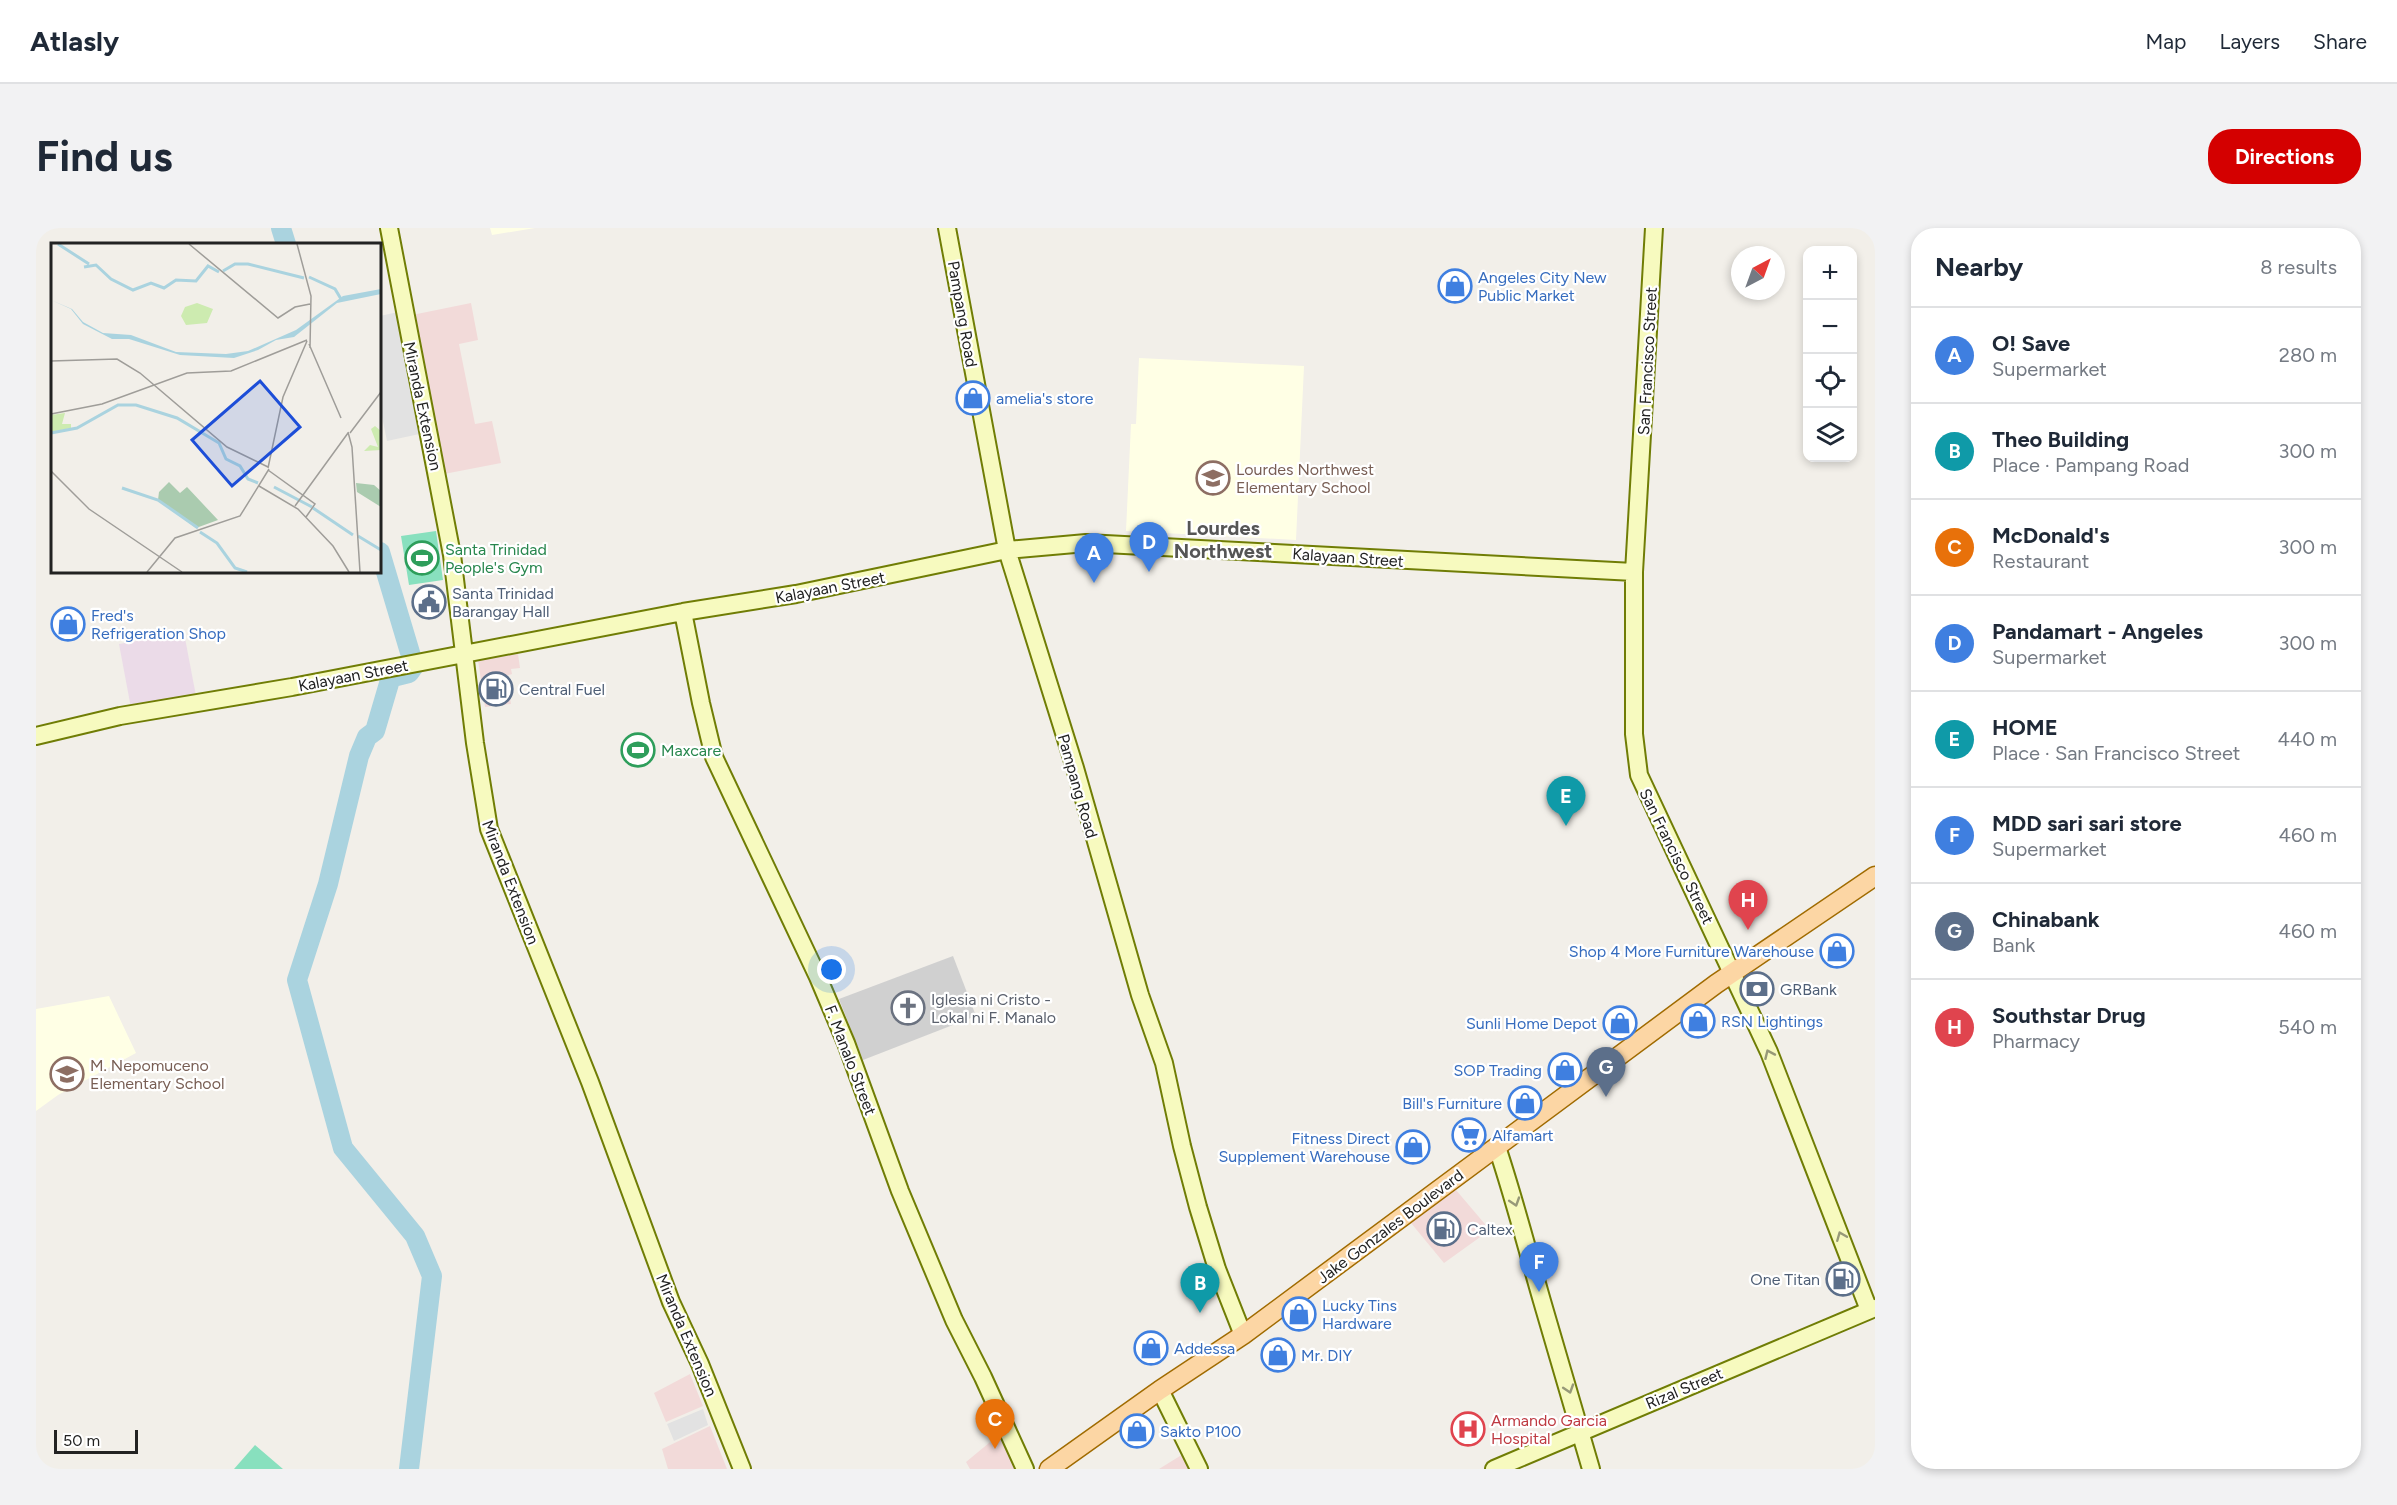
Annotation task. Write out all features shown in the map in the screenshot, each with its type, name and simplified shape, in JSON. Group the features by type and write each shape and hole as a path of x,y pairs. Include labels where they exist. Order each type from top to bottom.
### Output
{"main road":[{"name":"Jake Gonzales Boulevard","path":"1049,1469 1160,1390 1243,1335 1610,1061 1875,876"}],"street":[{"name":"Miranda Extension","path":"389,228 452,555 483,801 489,829 590,1082 671,1302 700,1364 742,1469"},
{"name":"Pampang Road","path":"947,228 1007,550 1140,995 1164,1064 1198,1207 1217,1269 1243,1335"},
{"name":"San Francisco Street","path":"1654,228 1634,572 1634,734 1639,775 1733,973 1798,1125 1872,1309"},
{"name":"Kalayaan Street","path":"36,736 120,716 292,687 683,612 796,594 1007,550 1086,543 1634,572"},
{"name":"F. Manalo Street","path":"683,612 700,703 714,757 818,977 846,1043 900,1191 954,1320 983,1377 1024,1469"},
{"path":"1497,1146 1519,1214 1591,1469"},
{"name":"Rizal Street","path":"1494,1469 1872,1309"},
{"path":"1160,1390 1199,1469"}],"shaded area":[{"path":"490,228 535,228 492,235"},
{"path":"471,303 478,340 459,344 475,424 492,421 501,463 444,474 412,315"},
{"path":"398,312 424,433 387,441 381,412 381,316"},
{"name":"Lourdes Northwest Elementary School","path":"1139,358 1304,366 1296,540 1126,531 1131,424 1136,424"},
{"path":"184,633 196,696 131,708 119,644"},
{"name":"Central Fuel","path":"518,654 520,668 511,669 512,674 506,676 511,704 485,707 478,660"},
{"name":"Iglesia ni Cristo - Lokal ni F. Manalo","path":"953,956 976,1016 863,1060 839,999"},
{"name":"M. Nepomuceno Elementary School","path":"109,996 136,1053 58,1095 36,1111 36,1009"},
{"path":"1456,1190 1490,1230 1444,1263 1411,1223"},
{"path":"690,1374 703,1406 666,1422 654,1393"},
{"path":"703,1409 708,1425 674,1441 667,1424"},
{"path":"710,1426 727,1469 668,1469 662,1449"},
{"path":"1001,1433 1017,1469 970,1469 966,1462"},
{"path":"1188,1451 1197,1469 1159,1469"}],"green space":[{"name":"Santa Trinidad People's Gym","path":"436,531 443,580 409,585 401,536"},
{"path":"255,1445 283,1469 234,1469"}],"waterway":[{"path":"281,228 286,243"},
{"path":"381,555 414,666 409,673 390,680 375,731 367,737 359,756 328,884 297,980 343,1148 415,1236 432,1276 409,1469"}],"place":[{"name":"Angeles City New Public Market","path":"1455,286"},
{"name":"amelia's store","path":"973,398"},
{"name":"Lourdes Northwest Elementary School","path":"1213,478"},
{"name":"Santa Trinidad People's Gym","path":"422,558"},
{"name":"Pandamart - Angeles","path":"1149,572"},
{"name":"O! Save","path":"1094,583"},
{"name":"Santa Trinidad Barangay Hall","path":"429,602"},
{"name":"Fred's Refrigeration Shop","path":"68,624"},
{"name":"Central Fuel","path":"496,689"},
{"name":"Maxcare","path":"638,750"},
{"name":"HOME","path":"1566,826"},
{"name":"Southstar Drug","path":"1748,930"},
{"name":"Shop 4 More Furniture Warehouse","path":"1837,951"},
{"name":"GRBank","path":"1757,989"},
{"name":"Iglesia ni Cristo - Lokal ni F. Manalo","path":"908,1008"},
{"name":"RSN Lightings","path":"1698,1021"},
{"name":"Sunli Home Depot","path":"1620,1023"},
{"name":"SOP Trading","path":"1565,1070"},
{"name":"M. Nepomuceno Elementary School","path":"67,1074"},
{"name":"Chinabank","path":"1606,1097"},
{"name":"Bill's Furniture","path":"1525,1103"},
{"name":"Alfamart","path":"1469,1135"},
{"name":"Fitness Direct Supplement Warehouse","path":"1413,1147"},
{"name":"Caltex","path":"1444,1229"},
{"name":"One Titan","path":"1843,1279"},
{"name":"MDD sari sari store","path":"1539,1292"},
{"name":"Theo Building","path":"1200,1313"},
{"name":"Lucky Tins Hardware","path":"1299,1314"},
{"name":"Addessa","path":"1151,1348"},
{"name":"Mr. DIY","path":"1278,1355"},
{"name":"Armando Garcia Hospital","path":"1468,1429"},
{"name":"Sakto P100","path":"1137,1431"},
{"name":"McDonald's","path":"995,1449"}],"district":[{"name":"Lourdes Northwest","path":"1223,540"}]}
